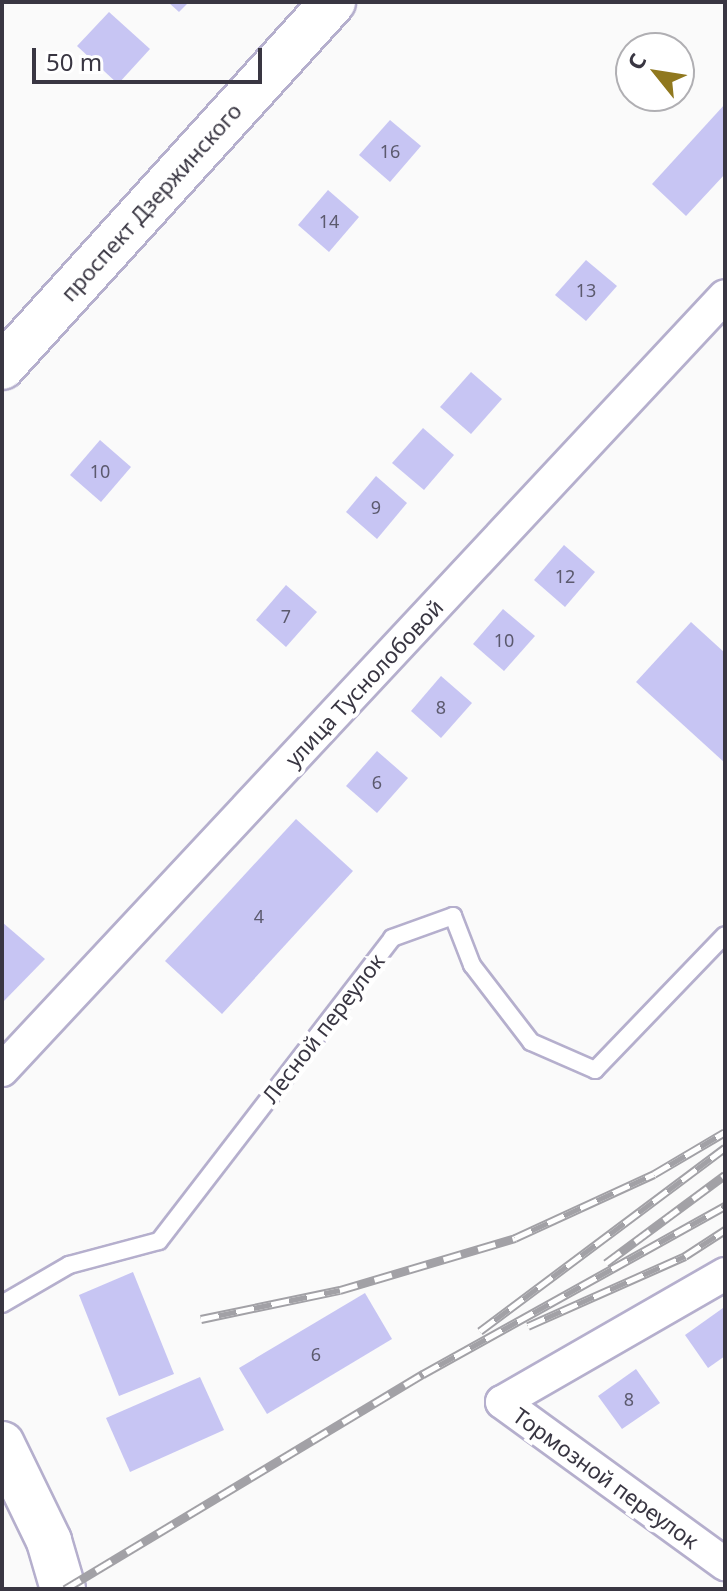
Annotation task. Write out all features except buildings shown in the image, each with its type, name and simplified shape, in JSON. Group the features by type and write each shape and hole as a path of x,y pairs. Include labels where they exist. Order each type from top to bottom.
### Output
{"street":[{"name":"проспект Дзержинского","path":"2,367 333,2"},
{"name":"улица Туснолобовой","path":"2,1070 725,296"},
{"name":"Тормозной переулок","path":"725,1274 502,1402 725,1564"},
{"path":"2,1444 49,1541 63,1589"}],"lane":[{"name":"Лесной переулок","path":"2,1304 69,1265 159,1241 392,938 453,916 472,965 531,1042 595,1070 725,935"}],"railway":[{"path":"201,1319 340,1290 515,1238 654,1174 725,1132"},
{"path":"480,1331 725,1148"},
{"path":"606,1263 725,1175"},
{"path":"65,1589 423,1374 725,1206"},
{"path":"528,1326 685,1256 725,1230"}]}
